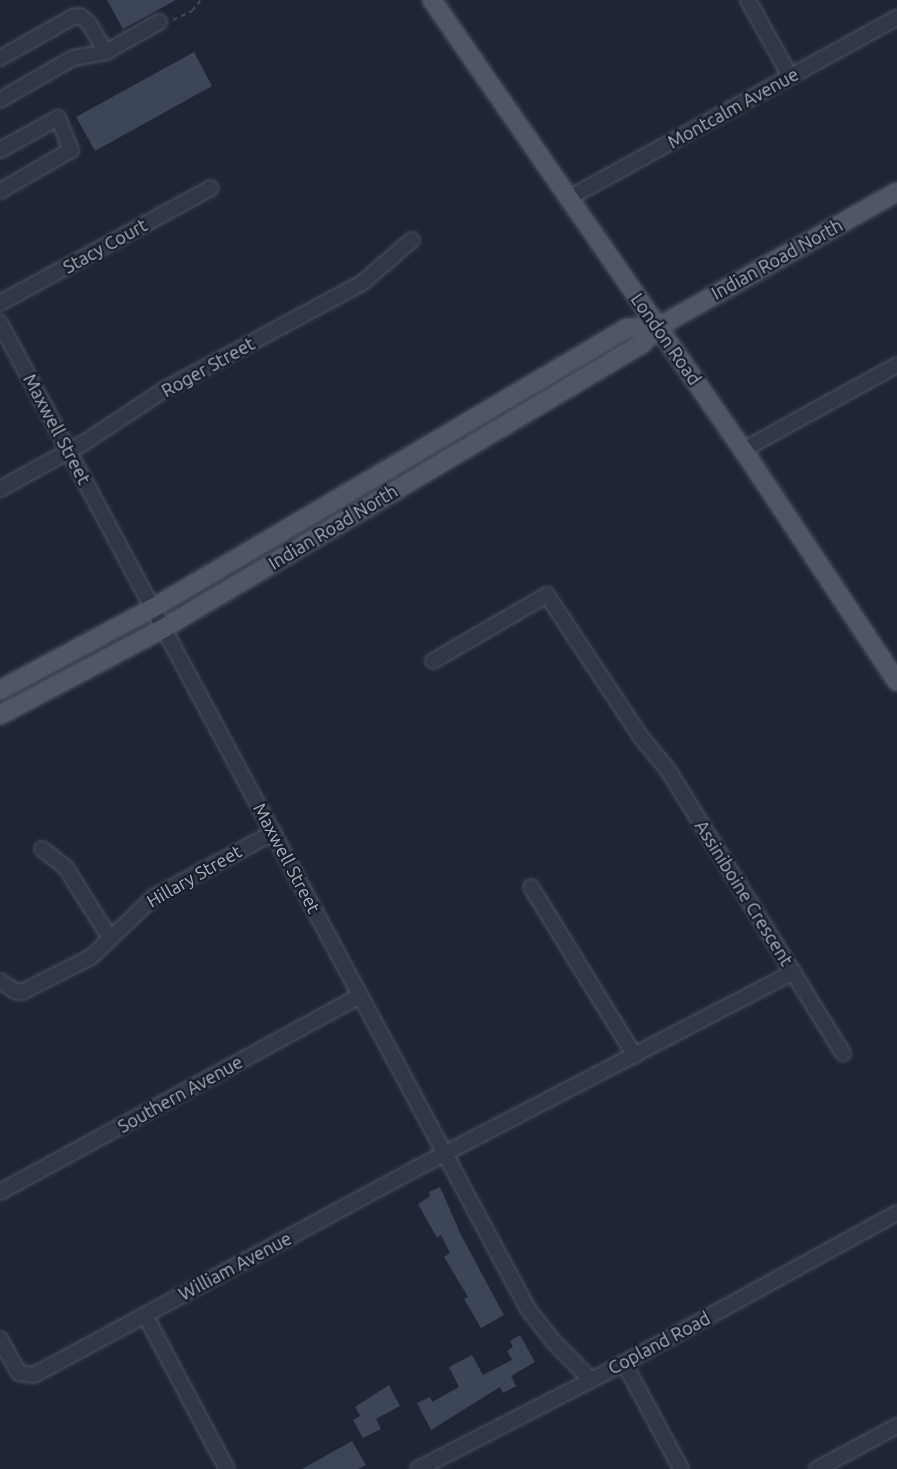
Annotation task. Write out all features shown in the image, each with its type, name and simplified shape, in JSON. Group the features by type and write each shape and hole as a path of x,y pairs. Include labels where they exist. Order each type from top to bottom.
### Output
{"main road":[{"name":"London Road","path":"432,0 743,450 897,682"},
{"name":"Indian Road North","path":"0,715 164,628 642,344 658,327 897,192"},
{"name":"Indian Road North","path":"0,690 153,609 627,328 658,327"}],"street":[{"path":"748,0 790,76"},
{"path":"0,57 73,17 80,16 88,22 106,52"},
{"name":"Montcalm Avenue","path":"569,198 897,18"},
{"path":"0,100 73,58 106,52 159,22"},
{"path":"0,150 58,118 71,150 0,191"},
{"name":"Stacy Court","path":"0,303 211,188"},
{"name":"Roger Street","path":"0,489 69,451 167,388 362,283 412,240"},
{"name":"Maxwell Street","path":"0,323 528,1308 553,1341 591,1380"},
{"path":"743,450 897,365"},
{"name":"Assiniboine Crescent","path":"433,661 547,595 641,737 668,770 794,972 444,1155"},
{"name":"Hillary Street","path":"0,981 15,991 31,989 90,957 154,897 274,832"},
{"path":"42,849 66,868 110,938"},
{"path":"531,887 635,1056"},
{"path":"794,972 843,1053"},
{"name":"Southern Avenue","path":"0,1192 360,996"},
{"name":"William Avenue","path":"0,1339 14,1365 25,1376 34,1375 444,1155"},
{"name":"Copland Road","path":"418,1469 624,1363 897,1213"},
{"path":"145,1315 226,1469"},
{"path":"624,1363 681,1469"},
{"path":"817,1469 897,1426"}],"path":[{"path":"173,20 192,11 201,0"}],"building":[{"path":"107,0 176,0 123,29"},
{"path":"194,52 212,86 95,151 76,117"},
{"path":"440,1187 461,1235 504,1315 481,1328 464,1299 468,1297 444,1257 450,1253 441,1235 437,1238 418,1204 430,1196 429,1192"},
{"path":"520,1335 535,1362 511,1376 516,1386 503,1393 500,1387 431,1430 417,1403 430,1397 432,1402 459,1387 449,1367 472,1355 483,1375 512,1360 507,1351 513,1347 510,1341"},
{"path":"389,1385 400,1406 376,1419 381,1429 363,1438 353,1420 360,1416 355,1407"},
{"path":"352,1441 366,1465 358,1469 302,1469"}]}
